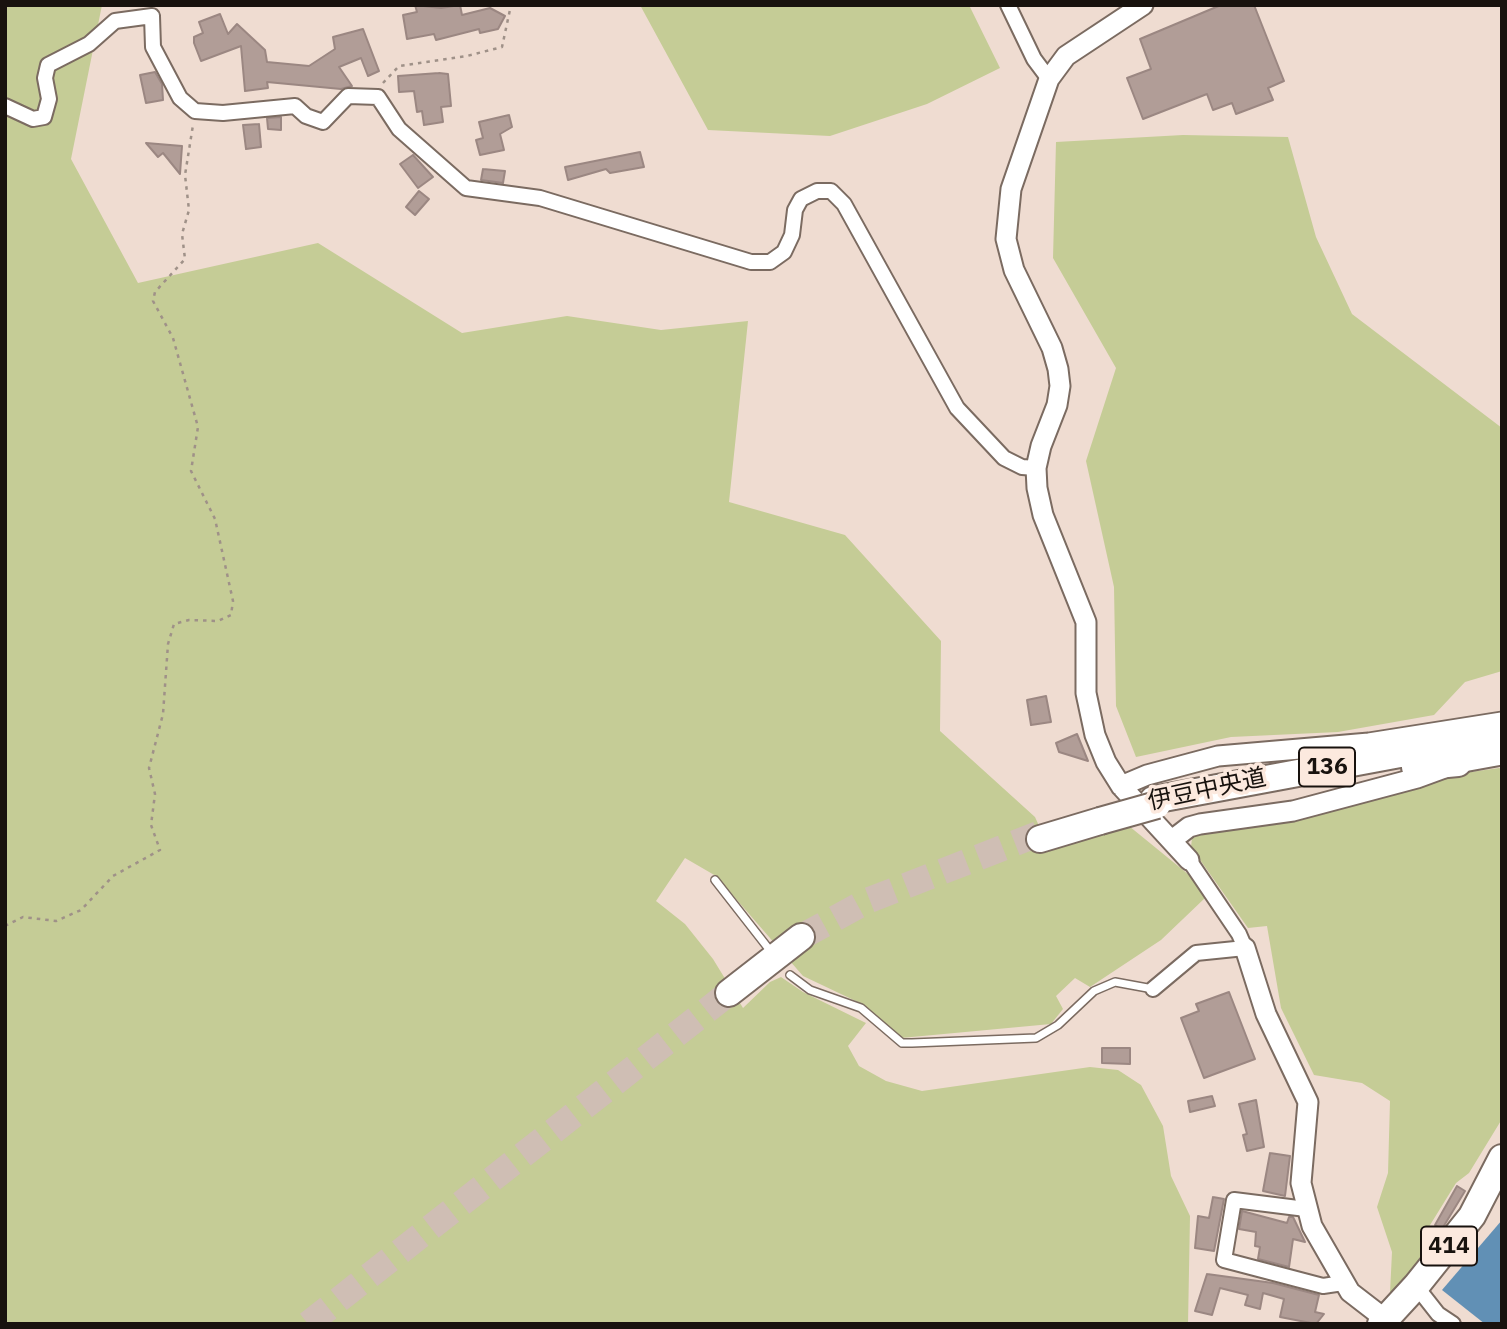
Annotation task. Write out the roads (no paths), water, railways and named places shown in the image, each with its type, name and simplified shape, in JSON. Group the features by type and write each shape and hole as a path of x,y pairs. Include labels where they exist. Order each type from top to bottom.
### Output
{"highway":[{"name":"伊豆中央道","path":"1039,836 1159,800 1502,735"},
{"name":"伊豆中央道","path":"1159,800 1259,785 1502,741"},
{"path":"1159,800 1207,780 1369,743"},
{"path":"1259,785 1324,780 1458,763"},
{"path":"732,996 804,940"},
{"name":"414","path":"1383,1321 1416,1286 1472,1216 1502,1158"}],"street":[{"path":"1008,5 1034,60 1049,79"},
{"path":"1143,5 1066,56 1049,79 1015,176 1006,216 1009,255 1052,348 1058,369 1060,386 1056,405 1036,468 1043,515 1086,622 1086,693 1092,724 1106,762 1121,786 1189,860 1239,934 1266,1014 1308,1102 1301,1183 1306,1209 1343,1283 1383,1321"},
{"path":"5,106 33,118 44,117 49,99 45,78 48,65 89,44 115,21 152,16 153,47 180,98 195,111 223,113 295,106 306,116 323,122 348,96 377,97 399,129 466,188 540,198 751,262 770,262 785,251 801,199 809,193 831,191 844,204 957,408 1004,458 1022,467 1036,468"},
{"path":"1121,786 1147,775 1218,756 1369,743 1502,722"},
{"path":"1172,840 1189,827 1313,806 1417,778 1458,763 1502,755"},
{"path":"1153,989 1196,953 1245,948"},
{"path":"1306,1209 1234,1200 1224,1260 1323,1286 1343,1283"},
{"path":"1416,1286 1438,1314 1453,1324"}],"lane":[{"path":"715,880 772,953"},
{"path":"790,975 810,990 862,1008 902,1043 1036,1038 1058,1025 1094,991 1115,982 1153,989"}],"water":[{"path":"1502,1220 1502,1324 1485,1324 1442,1290"}],"tunnel":[{"path":"801,937 867,901 1038,834"},
{"path":"308,1324 729,993"}]}
